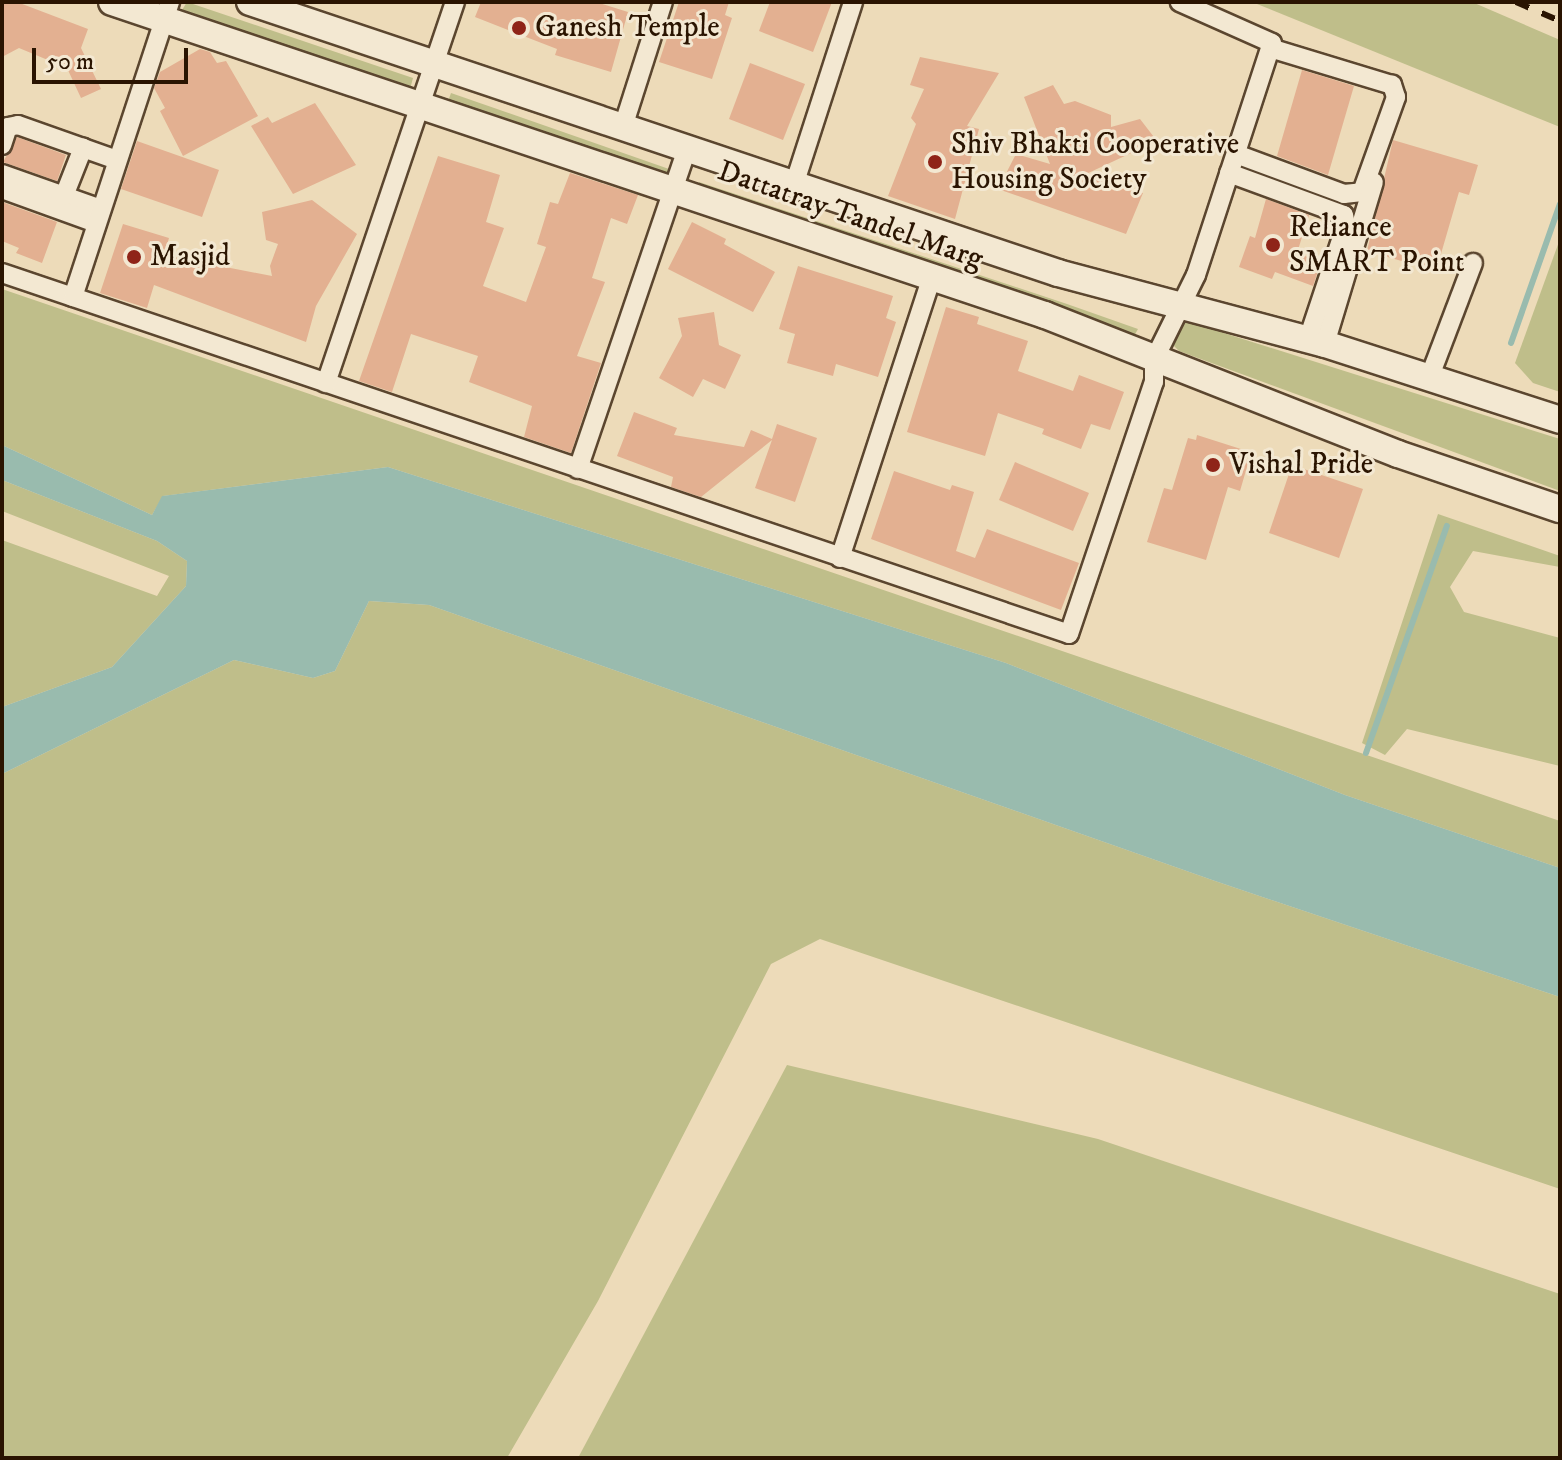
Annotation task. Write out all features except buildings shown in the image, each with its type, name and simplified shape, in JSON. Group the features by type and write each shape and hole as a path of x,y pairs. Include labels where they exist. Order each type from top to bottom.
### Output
{"main road":[{"name":"Dattatray Tandel Marg","path":"112,2 167,11 420,105 1045,315 1398,454 1560,509"},
{"name":"Dattatray Tandel Marg","path":"256,3 1058,273 1317,342 1560,420"}],"street":[{"path":"326,383 455,2"},
{"path":"623,127 663,2"},
{"path":"794,185 853,2"},
{"path":"2,273 1069,634 1154,382 1154,360 1196,275 1272,43 1180,2"},
{"path":"73,297 167,11"},
{"path":"1236,154 1344,194 1362,192 1396,97 1392,85 1270,48"},
{"path":"2,145 12,124 117,160"},
{"path":"64,196 83,148"},
{"path":"578,469 687,148"},
{"path":"1317,342 1378,171"},
{"path":"1229,173 1344,215 1346,225 1317,342"},
{"path":"2,174 64,196 98,216"},
{"path":"2,189 98,216"},
{"path":"1430,376 1473,263"},
{"path":"840,558 932,277"}],"shaded area":[{"path":"187,2 413,78 409,93 179,15"},
{"path":"1252,2 1472,2 1560,40 1560,127"},
{"path":"451,93 669,169 664,179 446,107"},
{"path":"699,182 1138,329 1133,338 697,190"},
{"path":"1560,239 1560,392 1533,383 1515,363"},
{"path":"2,289 1560,821 1560,868 1345,795 1006,663 388,467 163,496 152,515 2,445"},
{"path":"1189,322 1560,439 1560,491 1179,351 1170,342 1175,325"},
{"path":"2,445 152,515 162,496 388,467 1006,663 1345,795 1560,868 1560,997 1215,881 429,605 369,601 335,671 313,678 234,660 2,774 2,707 112,667 186,586 187,561 157,541 2,480"},
{"path":"2,480 157,541 187,561 186,586 112,667 2,707 2,540 157,596 169,576 2,511"},
{"path":"1438,514 1560,556 1560,567 1473,551 1450,587 1464,612 1560,638 1560,766 1407,729 1385,755 1362,743"},
{"path":"369,601 429,605 1215,881 1560,997 1560,1189 820,939 771,964 598,1301 507,1458 2,1458 2,774 234,660 313,678 335,671"},
{"path":"787,1065 1098,1139 1560,1294 1560,1458 578,1458"}],"waterway":[{"path":"1511,343 1560,204"},
{"path":"1366,753 1447,526"}],"railway":[{"path":"1516,2 1560,21"}],"place":[{"name":"Ganesh Temple","path":"519,28"},
{"name":"Shiv Bhakti Cooperative Housing Society","path":"935,162"},
{"name":"Reliance SMART Point","path":"1273,245"},
{"name":"Masjid","path":"134,257"},
{"name":"Vishal Pride","path":"1213,465"}]}
